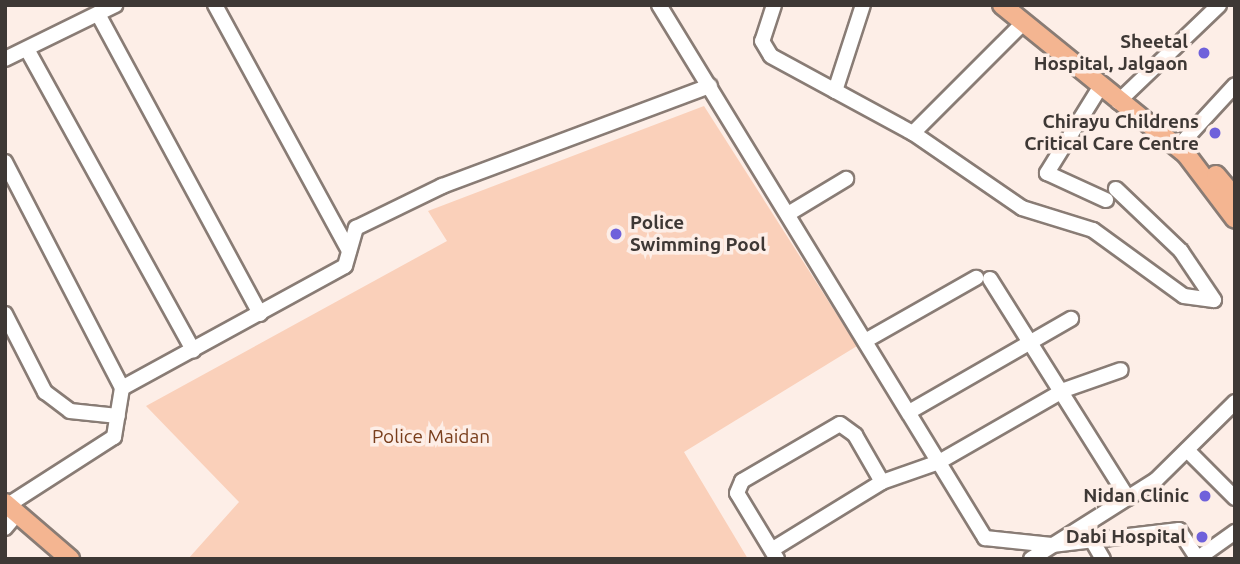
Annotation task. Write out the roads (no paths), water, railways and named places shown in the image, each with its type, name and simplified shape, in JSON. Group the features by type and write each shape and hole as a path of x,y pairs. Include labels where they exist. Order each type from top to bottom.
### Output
{"main road":[{"path":"1002,5 1022,14 1122,98 1181,143 1235,198"},
{"path":"1022,14 1099,89 1122,98"},
{"path":"1181,143 1235,219"},
{"path":"8,515 53,559"},
{"path":"8,515 70,559"}],"street":[{"path":"5,59 28,51 115,5"},
{"path":"215,5 349,251"},
{"path":"659,5 985,538 1052,545 1179,530 1196,557 1235,532"},
{"path":"774,5 765,50 913,133 1022,208 1093,230 1184,296 1214,300 1215,293 1181,251 1116,189"},
{"path":"835,91 863,5"},
{"path":"1122,98 1219,5"},
{"path":"98,14 260,314"},
{"path":"913,133 1022,14"},
{"path":"28,51 193,350"},
{"path":"1181,143 1235,85"},
{"path":"122,388 345,266 356,228 442,186 710,86"},
{"path":"1099,89 1047,173 1105,200"},
{"path":"5,162 122,388 114,437 8,515"},
{"path":"788,214 846,178"},
{"path":"866,341 983,278 1064,390 1128,498"},
{"path":"5,314 45,392 70,411 118,416"},
{"path":"909,412 967,374 1033,345 1070,319"},
{"path":"882,482 855,435 841,424 742,481 737,493 775,554 882,482 939,462 1064,390 1121,370"},
{"path":"1034,558 1128,498 1187,450 1235,402"},
{"path":"1187,450 1235,498"},
{"path":"1093,542 1103,559"}],"place":[{"name":"Sheetal Hospital, Jalgaon","path":"1204,53"},
{"name":"Chirayu Childrens Critical Care Centre","path":"1215,133"},
{"name":"Police Swimming Pool","path":"616,234"},
{"name":"Nidan Clinic","path":"1205,496"},
{"name":"Dabi Hospital","path":"1202,537"}],"park label":[{"name":"Police Maidan","path":"431,437"}]}
